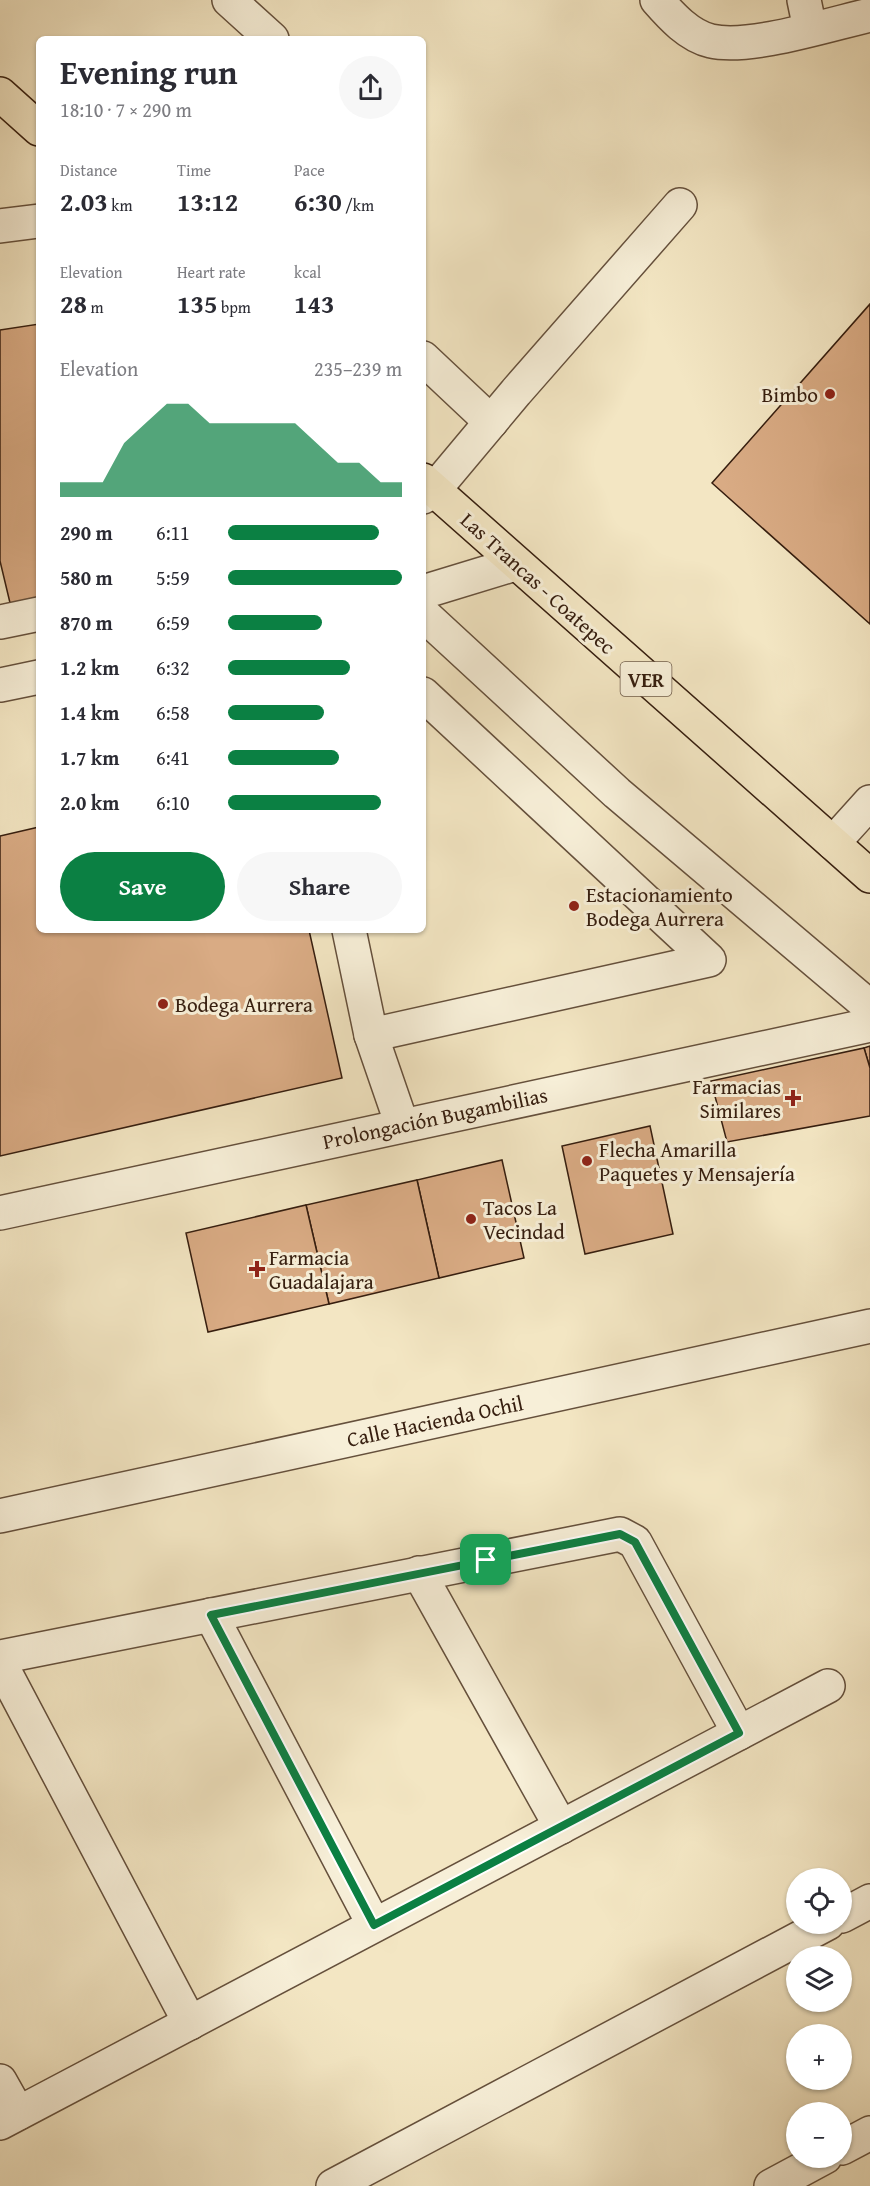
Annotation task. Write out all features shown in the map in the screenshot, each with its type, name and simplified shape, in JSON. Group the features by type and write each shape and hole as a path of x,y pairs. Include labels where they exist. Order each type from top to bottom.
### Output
{"main road":[{"path":"0,94 36,126"},
{"name":"Las Trancas - Coatepec","path":"427,489 870,876"}],"street":[{"path":"229,0 269,36"},
{"path":"657,0 677,23 710,41 744,42 807,15 870,15"},
{"path":"427,489 491,422 680,205"},
{"path":"0,226 36,221"},
{"path":"426,361 491,422"},
{"path":"426,591 515,564"},
{"path":"0,622 36,615"},
{"path":"426,617 618,793 870,1007"},
{"path":"0,685 36,678"},
{"path":"371,1035 709,960 426,697"},
{"path":"833,843 870,802"},
{"path":"350,933 371,1035 402,1125"},
{"name":"Prolongación Bugambilias","path":"0,1213 870,1025"},
{"name":"Calle Hacienda Ochil","path":"0,1516 870,1326"},
{"path":"0,1657 620,1534 635,1542 739,1733"},
{"path":"419,1573 561,1827"},
{"path":"211,1615 374,1925"},
{"path":"0,1663 190,2023"},
{"path":"0,2081 9,2118 828,1686"},
{"path":"852,1911 870,1901"},
{"path":"333,2186 807,1934"},
{"path":"852,2143 870,2133"},
{"path":"771,2186 805,2168"}],"building":[{"name":"Bimbo","path":"870,304 870,624 712,483"},
{"path":"36,324 36,602 11,607 0,561 0,330"},
{"name":"Bodega Aurrera","path":"36,828 36,933 310,933 342,1078 0,1156 0,836"},
{"path":"870,1046 870,1068 864,1048"},
{"name":"Farmacias Similares","path":"864,1048 870,1068 870,1116 727,1142 711,1081"},
{"path":"650,1126 673,1234 585,1254 562,1146"},
{"name":"Tacos La Vecindad","path":"502,1160 524,1258 439,1278 417,1180"},
{"path":"417,1180 439,1278 329,1304 306,1205"},
{"name":"Farmacia Guadalajara","path":"306,1205 329,1304 208,1332 186,1233"}],"place":[{"name":"Bimbo","path":"830,394"},
{"name":"Estacionamiento Bodega Aurrera","path":"574,906"},
{"name":"Bodega Aurrera","path":"163,1004"},
{"name":"Farmacias Similares","path":"793,1098"},
{"name":"Flecha Amarilla Paquetes y Mensajería","path":"587,1161"},
{"name":"Tacos La Vecindad","path":"471,1219"},
{"name":"Farmacia Guadalajara","path":"257,1269"}],"route":[{"path":"620,1534 635,1542 739,1733 374,1925 211,1615 486,1560 620,1534"}]}
